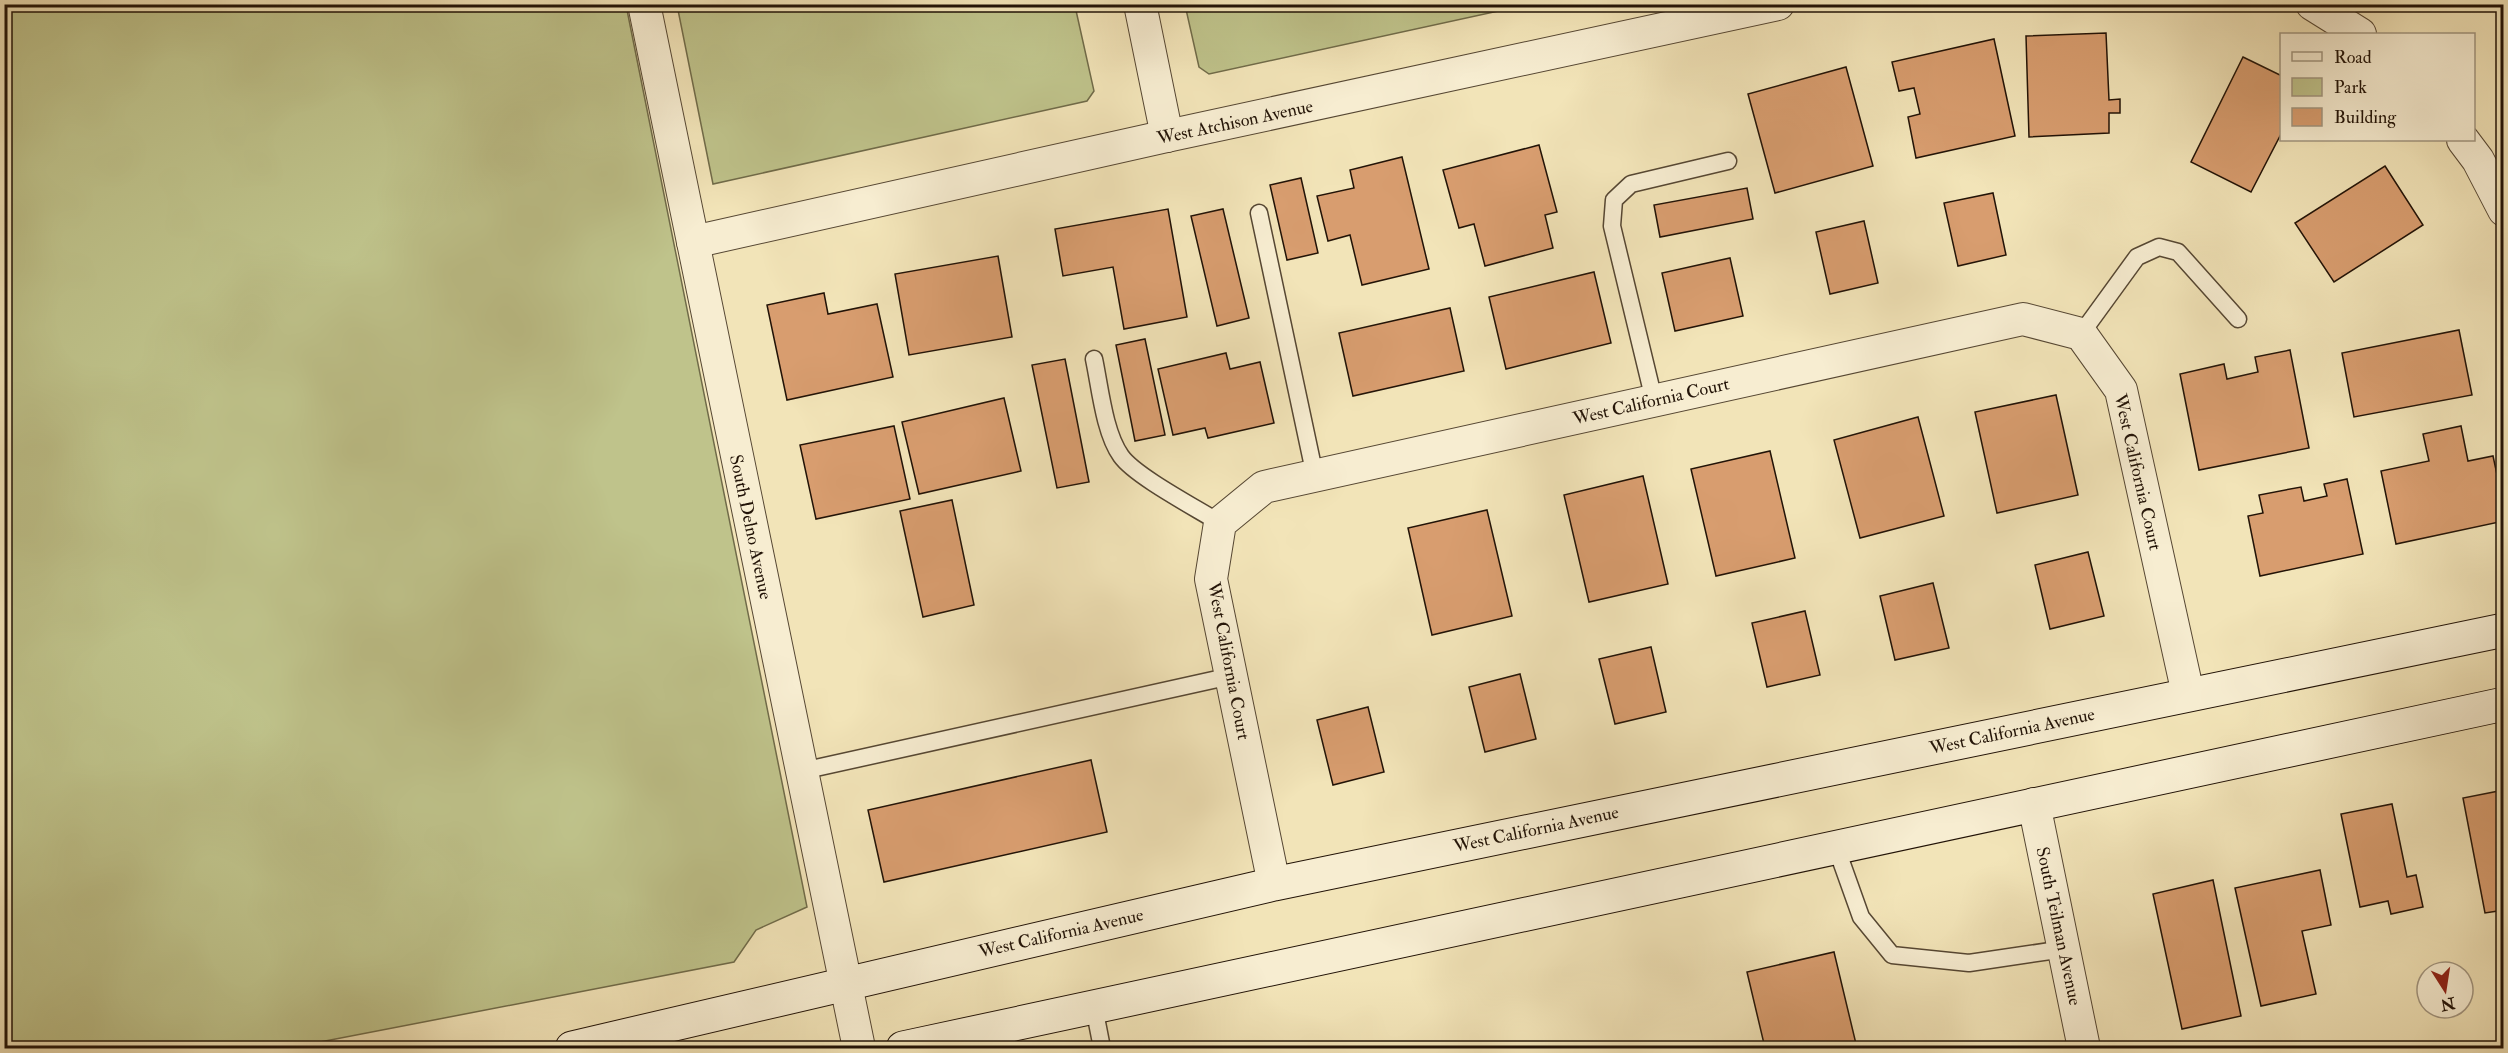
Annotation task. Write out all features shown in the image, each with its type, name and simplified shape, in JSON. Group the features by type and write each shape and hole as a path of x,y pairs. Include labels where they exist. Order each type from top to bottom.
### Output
{"main road":[{"name":"West California Avenue","path":"572,1048 1274,884 2504,630"},
{"path":"903,1048 2504,704"}],"street":[{"name":"South Delno Avenue","path":"644,4 859,1048"},
{"path":"1140,4 1167,136"},
{"name":"West Atchison Avenue","path":"693,242 1167,136 1778,4"},
{"path":"2317,6 2358,33"},
{"path":"2464,141 2478,160 2504,210"},
{"name":"West California Court","path":"1274,884 1211,579 1220,523 1264,487 2023,319 2081,334 2121,390 2188,694"},
{"name":"South Teilman Avenue","path":"2034,804 2084,1048"}],"lane":[{"path":"1654,400 1612,226 1614,200 1631,184 1728,161"},
{"path":"1259,213 1315,476"},
{"path":"2081,334 2137,257 2159,247 2178,252 2238,319"},
{"path":"1094,358 1109,428 1120,456 1136,470 1220,523"},
{"path":"802,771 1231,676"},
{"path":"1836,847 1861,918 1892,955 1969,963 2064,949"},
{"path":"1094,1007 1102,1048"}],"green space":[{"path":"5,4 626,5 807,907 756,930 734,962 289,1048 5,1048"},
{"path":"1185,4 1526,5 1209,74 1199,67"},
{"path":"677,5 1075,6 1094,91 1087,101 713,184"}],"building":[{"path":"2106,33 2109,100 2120,99 2120,113 2109,113 2109,133 2029,137 2026,36"},
{"path":"1994,39 2015,136 1916,158 1908,117 1920,114 1914,88 1899,91 1892,62"},
{"path":"2243,57 2280,75 2280,136 2251,192 2191,162"},
{"path":"1846,67 1873,166 1775,193 1748,94"},
{"path":"1539,145 1557,212 1545,215 1553,248 1485,266 1474,224 1459,228 1443,170"},
{"path":"1402,157 1429,269 1362,285 1350,235 1328,241 1317,196 1354,188 1350,170"},
{"path":"2385,166 2423,225 2334,282 2295,223"},
{"path":"1301,178 1318,253 1287,260 1270,185"},
{"path":"1747,188 1753,219 1660,237 1654,205"},
{"path":"1993,193 2006,255 1958,266 1944,203"},
{"path":"1168,209 1187,317 1124,329 1113,267 1063,276 1055,229"},
{"path":"1223,209 1249,318 1217,326 1191,216"},
{"path":"1864,221 1878,283 1830,294 1816,232"},
{"path":"998,256 1012,337 909,355 895,274"},
{"path":"1730,258 1743,316 1675,331 1662,273"},
{"path":"1594,272 1611,343 1506,369 1489,297"},
{"path":"824,293 828,314 877,304 893,377 787,400 767,305"},
{"path":"1450,308 1464,371 1353,396 1339,333"},
{"path":"2459,330 2472,395 2354,417 2342,353"},
{"path":"1145,339 1165,435 1135,441 1116,345"},
{"path":"2290,350 2309,448 2199,470 2180,374 2224,364 2227,379 2258,372 2255,357"},
{"path":"1226,353 1230,369 1260,362 1274,423 1208,438 1205,428 1173,435 1158,369"},
{"path":"1065,359 1089,482 1057,488 1032,365"},
{"path":"2056,395 2078,495 1997,513 1975,412"},
{"path":"1004,398 1021,471 919,494 902,422"},
{"path":"1918,417 1944,516 1860,538 1834,440"},
{"path":"894,426 910,499 816,519 800,445"},
{"path":"2461,426 2468,461 2493,456 2504,507 2504,521 2396,544 2381,471 2429,461 2423,434"},
{"path":"1770,451 1795,558 1716,576 1691,469"},
{"path":"1643,476 1668,584 1589,602 1564,495"},
{"path":"2347,479 2363,554 2260,576 2248,516 2263,513 2259,495 2301,487 2304,501 2327,496 2324,484"},
{"path":"952,500 974,605 923,617 900,511"},
{"path":"1487,510 1512,616 1432,635 1408,528"},
{"path":"2088,552 2104,616 2050,629 2035,565"},
{"path":"1933,583 1949,648 1895,660 1880,596"},
{"path":"1805,611 1820,675 1767,687 1752,623"},
{"path":"1651,647 1666,712 1615,724 1599,659"},
{"path":"1520,674 1536,739 1485,752 1469,687"},
{"path":"1368,707 1384,772 1333,785 1317,720"},
{"path":"1091,760 1107,832 884,882 868,810"},
{"path":"2504,790 2504,910 2485,913 2463,798"},
{"path":"2392,804 2407,877 2416,875 2423,907 2391,914 2388,901 2360,907 2341,814"},
{"path":"2320,870 2331,925 2302,931 2316,994 2261,1006 2235,888"},
{"path":"2213,880 2241,1016 2182,1029 2153,894"},
{"path":"1834,952 1857,1048 1765,1048 1747,972"}]}
